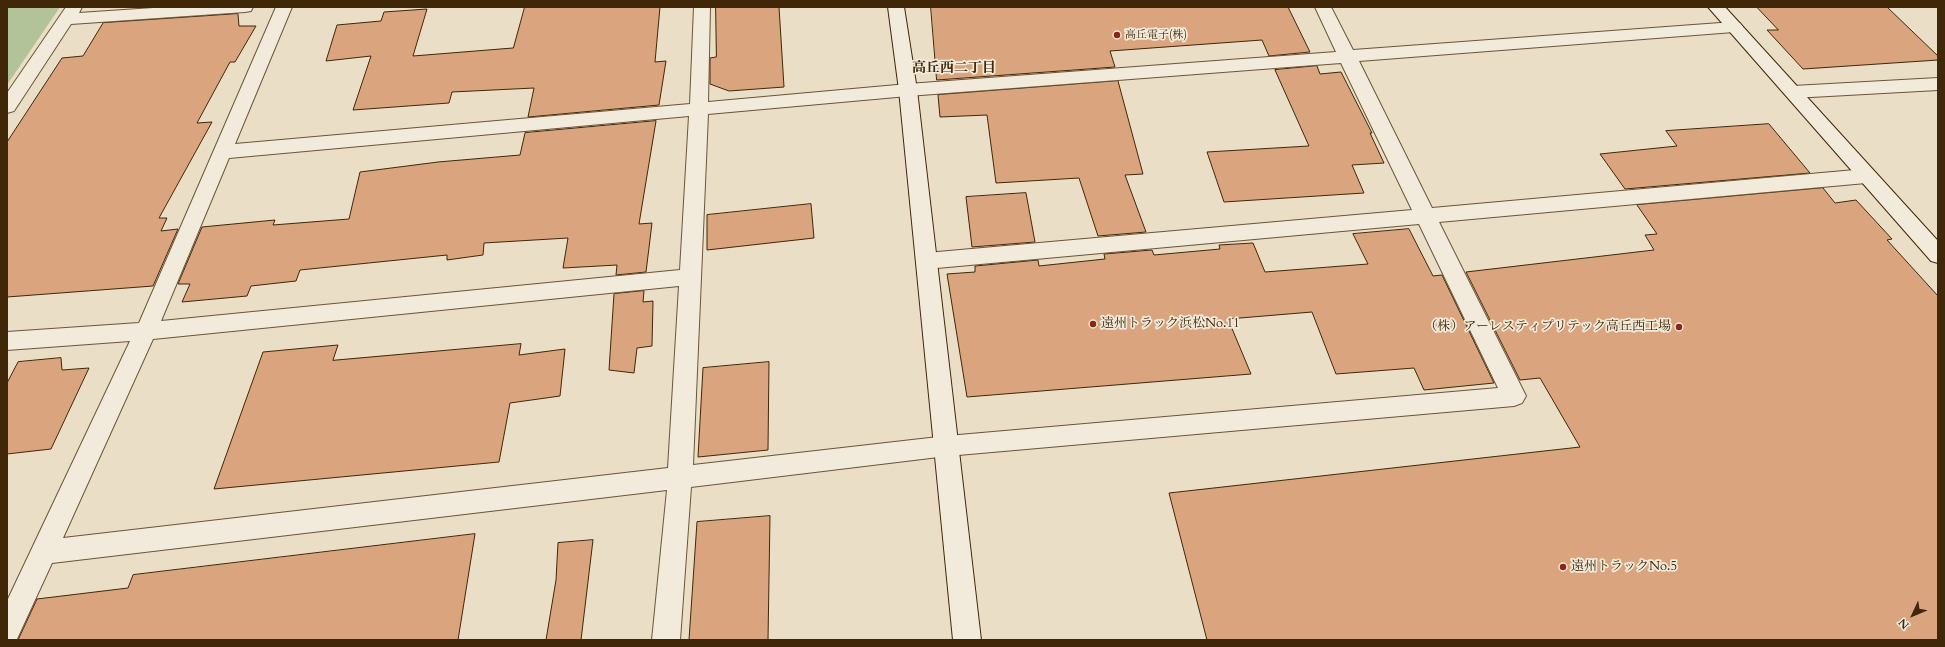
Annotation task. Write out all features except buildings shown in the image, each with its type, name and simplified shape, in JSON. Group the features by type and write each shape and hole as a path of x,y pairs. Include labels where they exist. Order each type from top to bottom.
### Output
{"street":[{"path":"7,108 70,13 245,7"},
{"path":"7,630 146,331 224,152 284,7"},
{"path":"666,640 680,477 699,110 702,7"},
{"path":"896,7 908,90 967,640"},
{"path":"44,552 947,446 1514,396 1323,7"},
{"path":"1716,7 1938,255"},
{"path":"224,152 908,90 1734,27"},
{"path":"1793,92 1938,84"},
{"path":"926,261 1866,176"},
{"path":"7,340 146,331 690,278"}],"green space":[{"path":"7,7 60,7 7,85"}],"place":[{"name":"高丘電子(株)","path":"1117,35"},
{"name":"遠州トラック浜松No.11","path":"1093,324"},
{"name":"（株）アーレスティプリテック高丘西工場","path":"1679,327"},
{"name":"遠州トラックNo.5","path":"1563,567"}],"district":[{"name":"高丘西二丁目","path":"954,69"}]}
